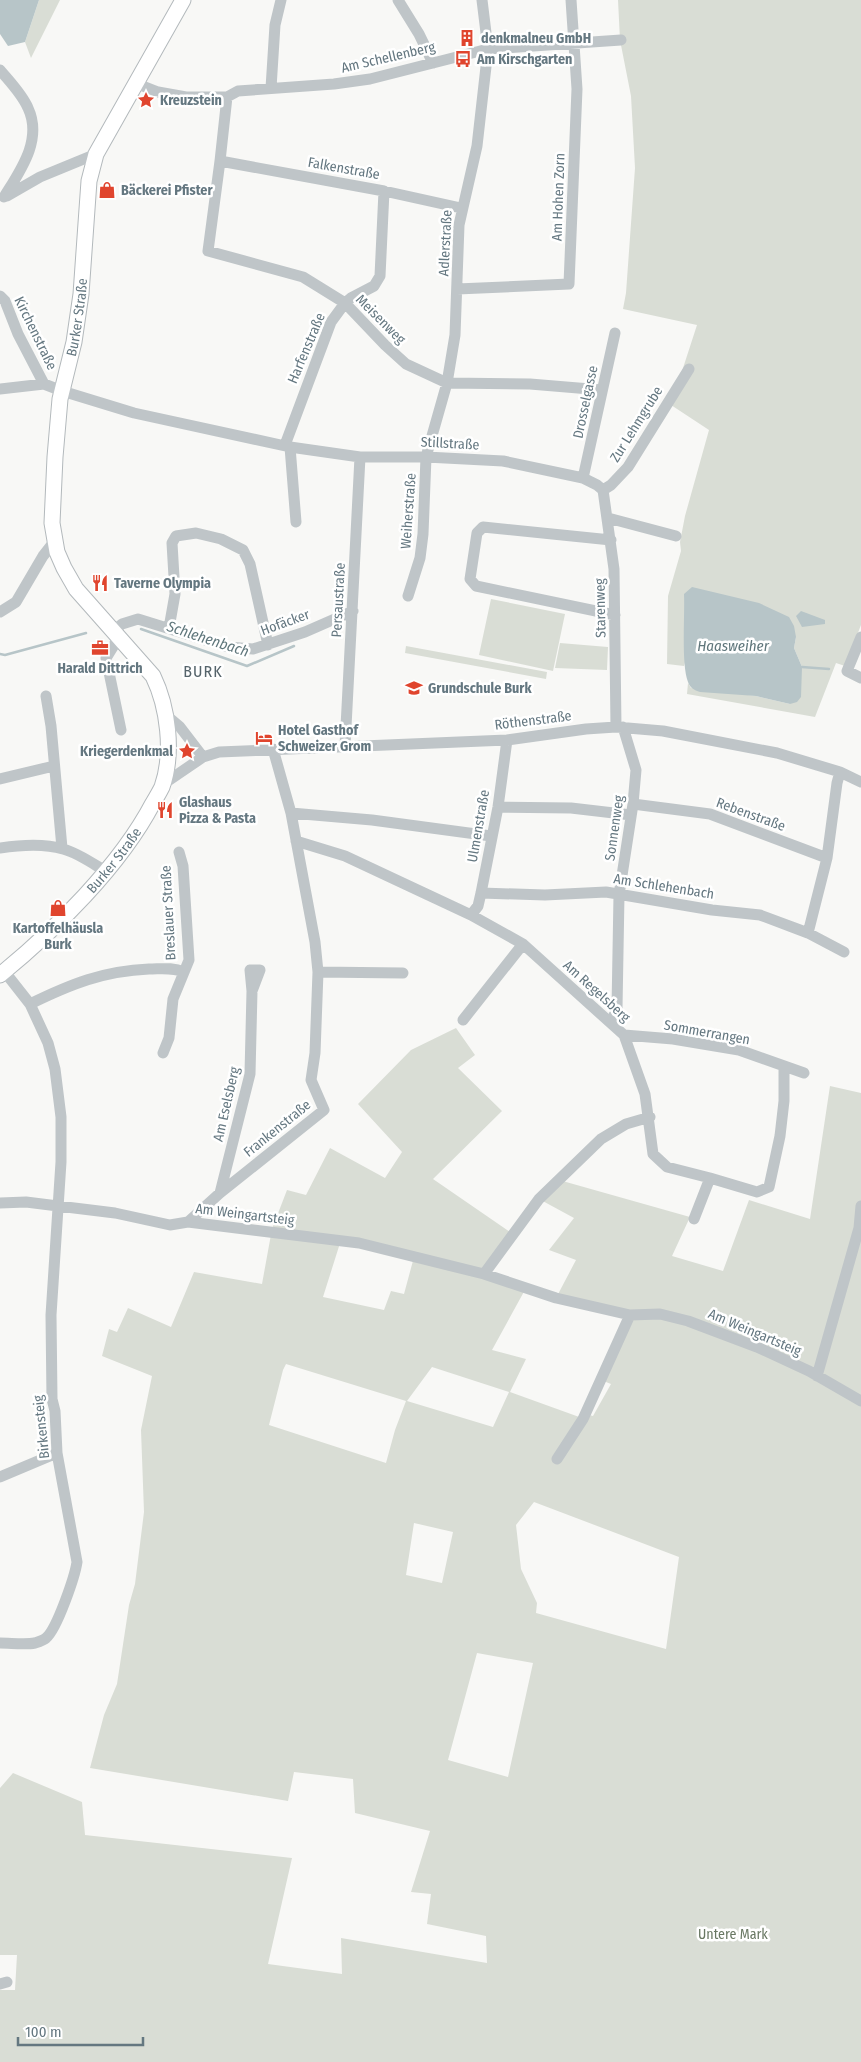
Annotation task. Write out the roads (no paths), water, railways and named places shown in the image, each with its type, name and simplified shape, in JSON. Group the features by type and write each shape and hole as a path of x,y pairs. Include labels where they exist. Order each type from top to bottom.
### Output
{"main road":[{"name":"Burker Straße","path":"2,973 59,922 132,839 145,819 162,785 166,764 167,716 160,691 152,676 76,589 64,568 54,542 51,514 62,391 74,342 81,294 89,181 96,154 183,0"}],"street":[{"path":"271,88 275,26 281,0"},
{"path":"398,0 419,34 433,63"},
{"name":"Adlerstraße","path":"426,457 447,384 456,335 461,208 477,146 488,49 482,0"},
{"name":"Am Hohen Zorn","path":"458,288 569,284 576,89 570,0"},
{"name":"Am Schellenberg","path":"135,83 158,92 186,97 227,97 238,91 351,82 392,74 488,49 621,40"},
{"path":"0,70 28,107 33,127 31,148 25,163 2,200"},
{"name":"Meisenweg","path":"227,97 208,251 303,277 344,303 406,364 447,384 530,384 602,390"},
{"path":"2,200 40,176 96,154"},
{"name":"Falkenstraße","path":"220,161 384,190 461,208"},
{"name":"Harfenstraße","path":"288,446 322,342 331,322 344,303 374,286 380,276 384,190"},
{"name":"Kirchenstraße","path":"0,296 5,301 18,334 44,384"},
{"name":"Drosselgasse","path":"584,478 615,333"},
{"name":"Zur Lehmgrube","path":"603,490 611,485 628,467 689,369"},
{"path":"0,389 44,384"},
{"name":"Stillstraße","path":"44,384 134,413 288,446 360,456 504,461 584,478 603,490"},
{"path":"288,446 296,522"},
{"name":"Persaustraße","path":"345,746 360,456"},
{"name":"Weiherstraße","path":"408,596 420,558 423,534 426,457"},
{"name":"Starenweg","path":"603,490 611,540 620,727"},
{"path":"608,518 676,536"},
{"path":"611,540 483,527 477,533 470,579 476,586 615,615"},
{"path":"170,628 175,594 172,543 176,536 196,534 221,539 243,550 250,564 268,645"},
{"path":"0,612 16,602 43,556 54,542"},
{"name":"Hofäcker","path":"116,634 122,624 138,619 228,647 244,650 268,645 353,611"},
{"path":"116,634 106,658 121,730"},
{"path":"861,637 846,671 861,678"},
{"path":"46,696 51,726 62,848"},
{"path":"167,716 180,727 203,757"},
{"name":"Röthenstraße","path":"162,785 203,757 219,752 507,740 586,729 620,727 663,731 777,753 840,772 861,782"},
{"name":"Sonnenweg","path":"611,1023 617,1008 619,895 636,770 620,727"},
{"name":"Ulmenstraße","path":"471,916 478,906 481,893 498,807 507,740"},
{"name":"Frankenstraße","path":"188,1222 220,1193 324,1110 310,1080 315,1053 318,972 291,813 273,749"},
{"path":"0,779 54,766"},
{"path":"808,933 827,858 836,783 840,772"},
{"name":"Rebenstraße","path":"498,807 710,814 827,858"},
{"path":"291,813 372,820 491,836"},
{"name":"Am Regelsberg","path":"296,840 344,856 471,916 523,944 624,1035 646,1094 653,1154 667,1167 710,1178"},
{"path":"0,848 25,845 62,848 85,858 105,871"},
{"name":"Breslauer Straße","path":"162,1053 169,1038 173,999 189,960 184,866 179,852"},
{"name":"Am Schlehenbach","path":"481,893 545,895 606,892 712,910 760,914 808,933 844,952"},
{"path":"463,1020 523,944"},
{"name":"Breslauer Straße","path":"30,1004 73,983 123,970 175,968 184,972"},
{"path":"318,972 403,973"},
{"name":"Birkensteig","path":"0,1643 36,1643 46,1638 53,1629 66,1598 76,1572 77,1562 58,1453 55,1411 52,1399 51,1315 61,1162 61,1117 55,1069 48,1043 30,1004 2,973"},
{"name":"Am Eselsberg","path":"220,1193 250,1074 252,991"},
{"name":"Sommerrangen","path":"624,1035 673,1039 739,1050 804,1073"},
{"path":"694,1219 710,1178 757,1192 769,1187 780,1136 784,1101 784,1066"},
{"path":"484,1274 539,1199 600,1138 626,1124 650,1117"},
{"name":"Am Weingartsteig","path":"0,1203 26,1202 115,1213 170,1225 188,1222 359,1243 484,1274 556,1298 630,1315 660,1314 688,1321 756,1347 817,1376 861,1401"},
{"path":"817,1376 859,1228 861,1206"},
{"path":"557,1459 583,1419 630,1315"},
{"path":"0,1477 58,1453"}],"water":[{"path":"0,0 39,0 25,42 8,46 0,34"},
{"name":"Haasweiher","path":"692,587 759,603 789,617 794,626 796,637 794,648 802,667 801,697 797,702 790,704 756,696 700,692 691,687 688,682 685,664 684,594"},
{"path":"801,611 825,620 825,624 802,627 796,616"}],"waterway":[{"name":"Schlehenbach","path":"141,629 247,666 294,646"},
{"name":"Schlehenbach","path":"0,654 5,655 86,633"},
{"name":"Schlehenbach","path":"802,667 829,669"}],"place":[{"name":"denkmalneu GmbH","path":"467,38"},
{"name":"Am Kirschgarten","path":"463,59"},
{"name":"Kreuzstein","path":"146,100"},
{"name":"Bäckerei Pfister","path":"107,190"},
{"name":"Taverne Olympia","path":"100,583"},
{"name":"Harald Dittrich","path":"100,648"},
{"name":"Grundschule Burk","path":"414,688"},
{"name":"Hotel Gasthof Schweizer Grom","path":"264,738"},
{"name":"Kriegerdenkmal","path":"187,751"},
{"name":"Glashaus Pizza & Pasta","path":"165,810"},
{"name":"Kartoffelhäusla Burk","path":"58,908"}],"district":[{"name":"BURK","path":"203,671"}],"park label":[{"name":"Untere Mark","path":"733,1934"}]}
